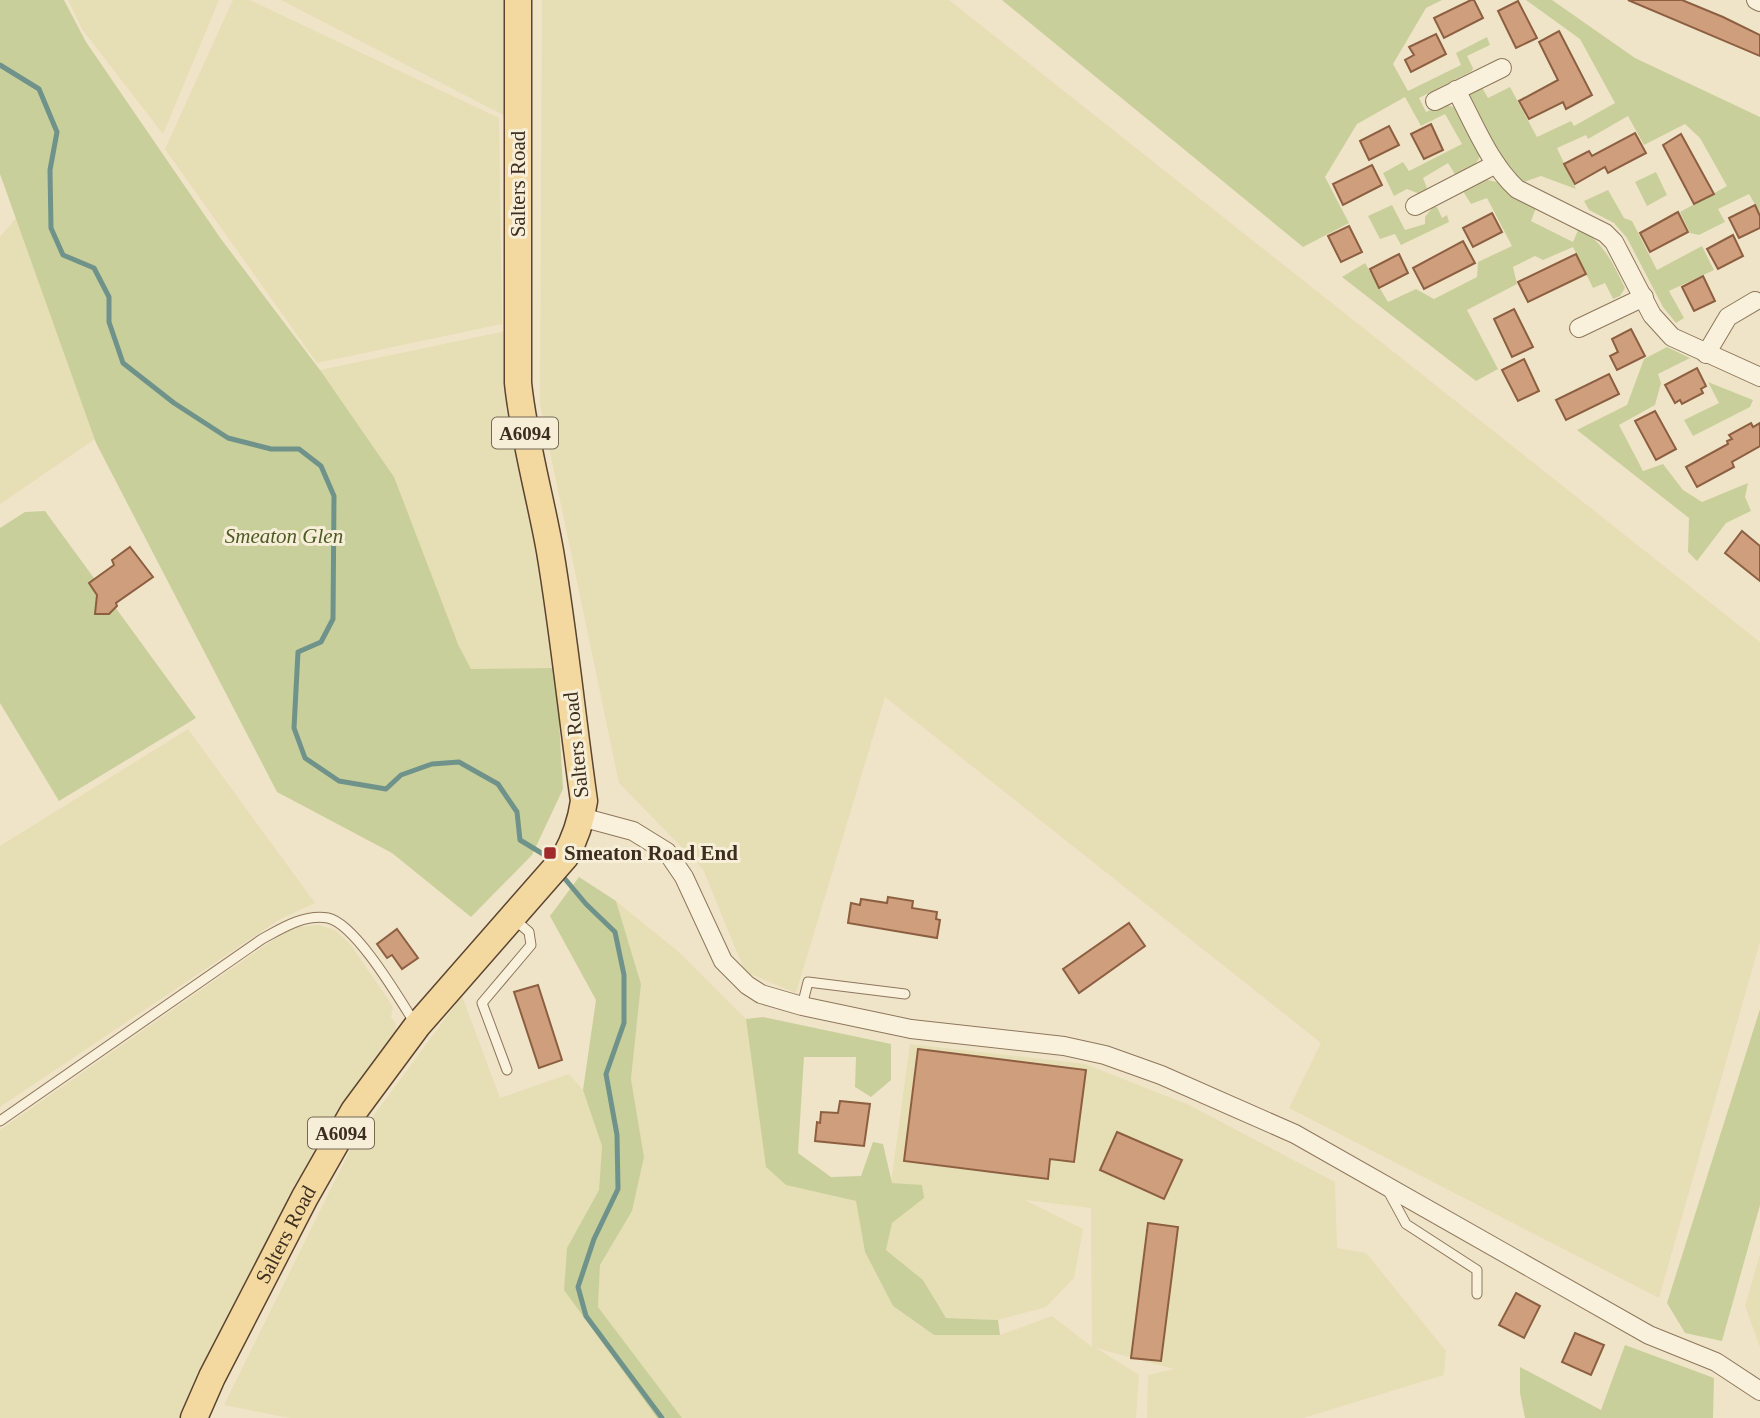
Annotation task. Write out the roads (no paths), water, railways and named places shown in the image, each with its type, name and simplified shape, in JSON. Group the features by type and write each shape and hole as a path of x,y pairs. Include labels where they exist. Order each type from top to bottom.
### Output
{"main road":[{"name":"Salters Road","path":"194,1418 212,1377 305,1197 354,1111 417,1026 565,857 576,837 582,817 584,801 564,636 550,548 521,416 518,383 518,0"}],"street":[{"path":"1435,100 1502,68"},
{"path":"1456,90 1496,164 1517,189 1605,233 1614,242 1652,315 1672,337 1760,377"},
{"path":"1415,206 1496,164"},
{"path":"1578,328 1644,297"},
{"path":"1706,354 1728,317 1755,301"},
{"path":"582,817 633,831 667,852 684,877 723,961 747,985 761,994 802,1006 911,1029 1064,1046 1105,1055 1161,1075 1295,1134 1649,1335 1716,1362 1760,1391"}],"lane":[{"path":"0,1121 262,939 288,925 311,918 330,919 345,928 373,960 417,1026"},
{"path":"507,1070 482,1003 531,945 529,932 513,918"},
{"path":"802,1006 808,982 905,994"},
{"path":"1385,1185 1406,1224 1477,1270 1477,1294"}],"waterway":[{"path":"0,65 39,89 57,132 50,170 51,228 63,255 94,268 109,297 109,322 123,363 174,403 228,438 271,449 299,449 321,466 334,496 333,619 321,642 298,652 294,728 305,758 339,781 386,789 401,775 432,764 459,762 498,784 517,812 520,840 543,854 551,863"},
{"path":"560,873 586,904 615,932 624,975 624,1023 606,1074 617,1135 618,1189 594,1239 578,1287 586,1316 662,1418"}],"place":[{"name":"Smeaton Road End","path":"550,853"}],"park label":[{"name":"Smeaton Glen","path":"284,536"}]}
